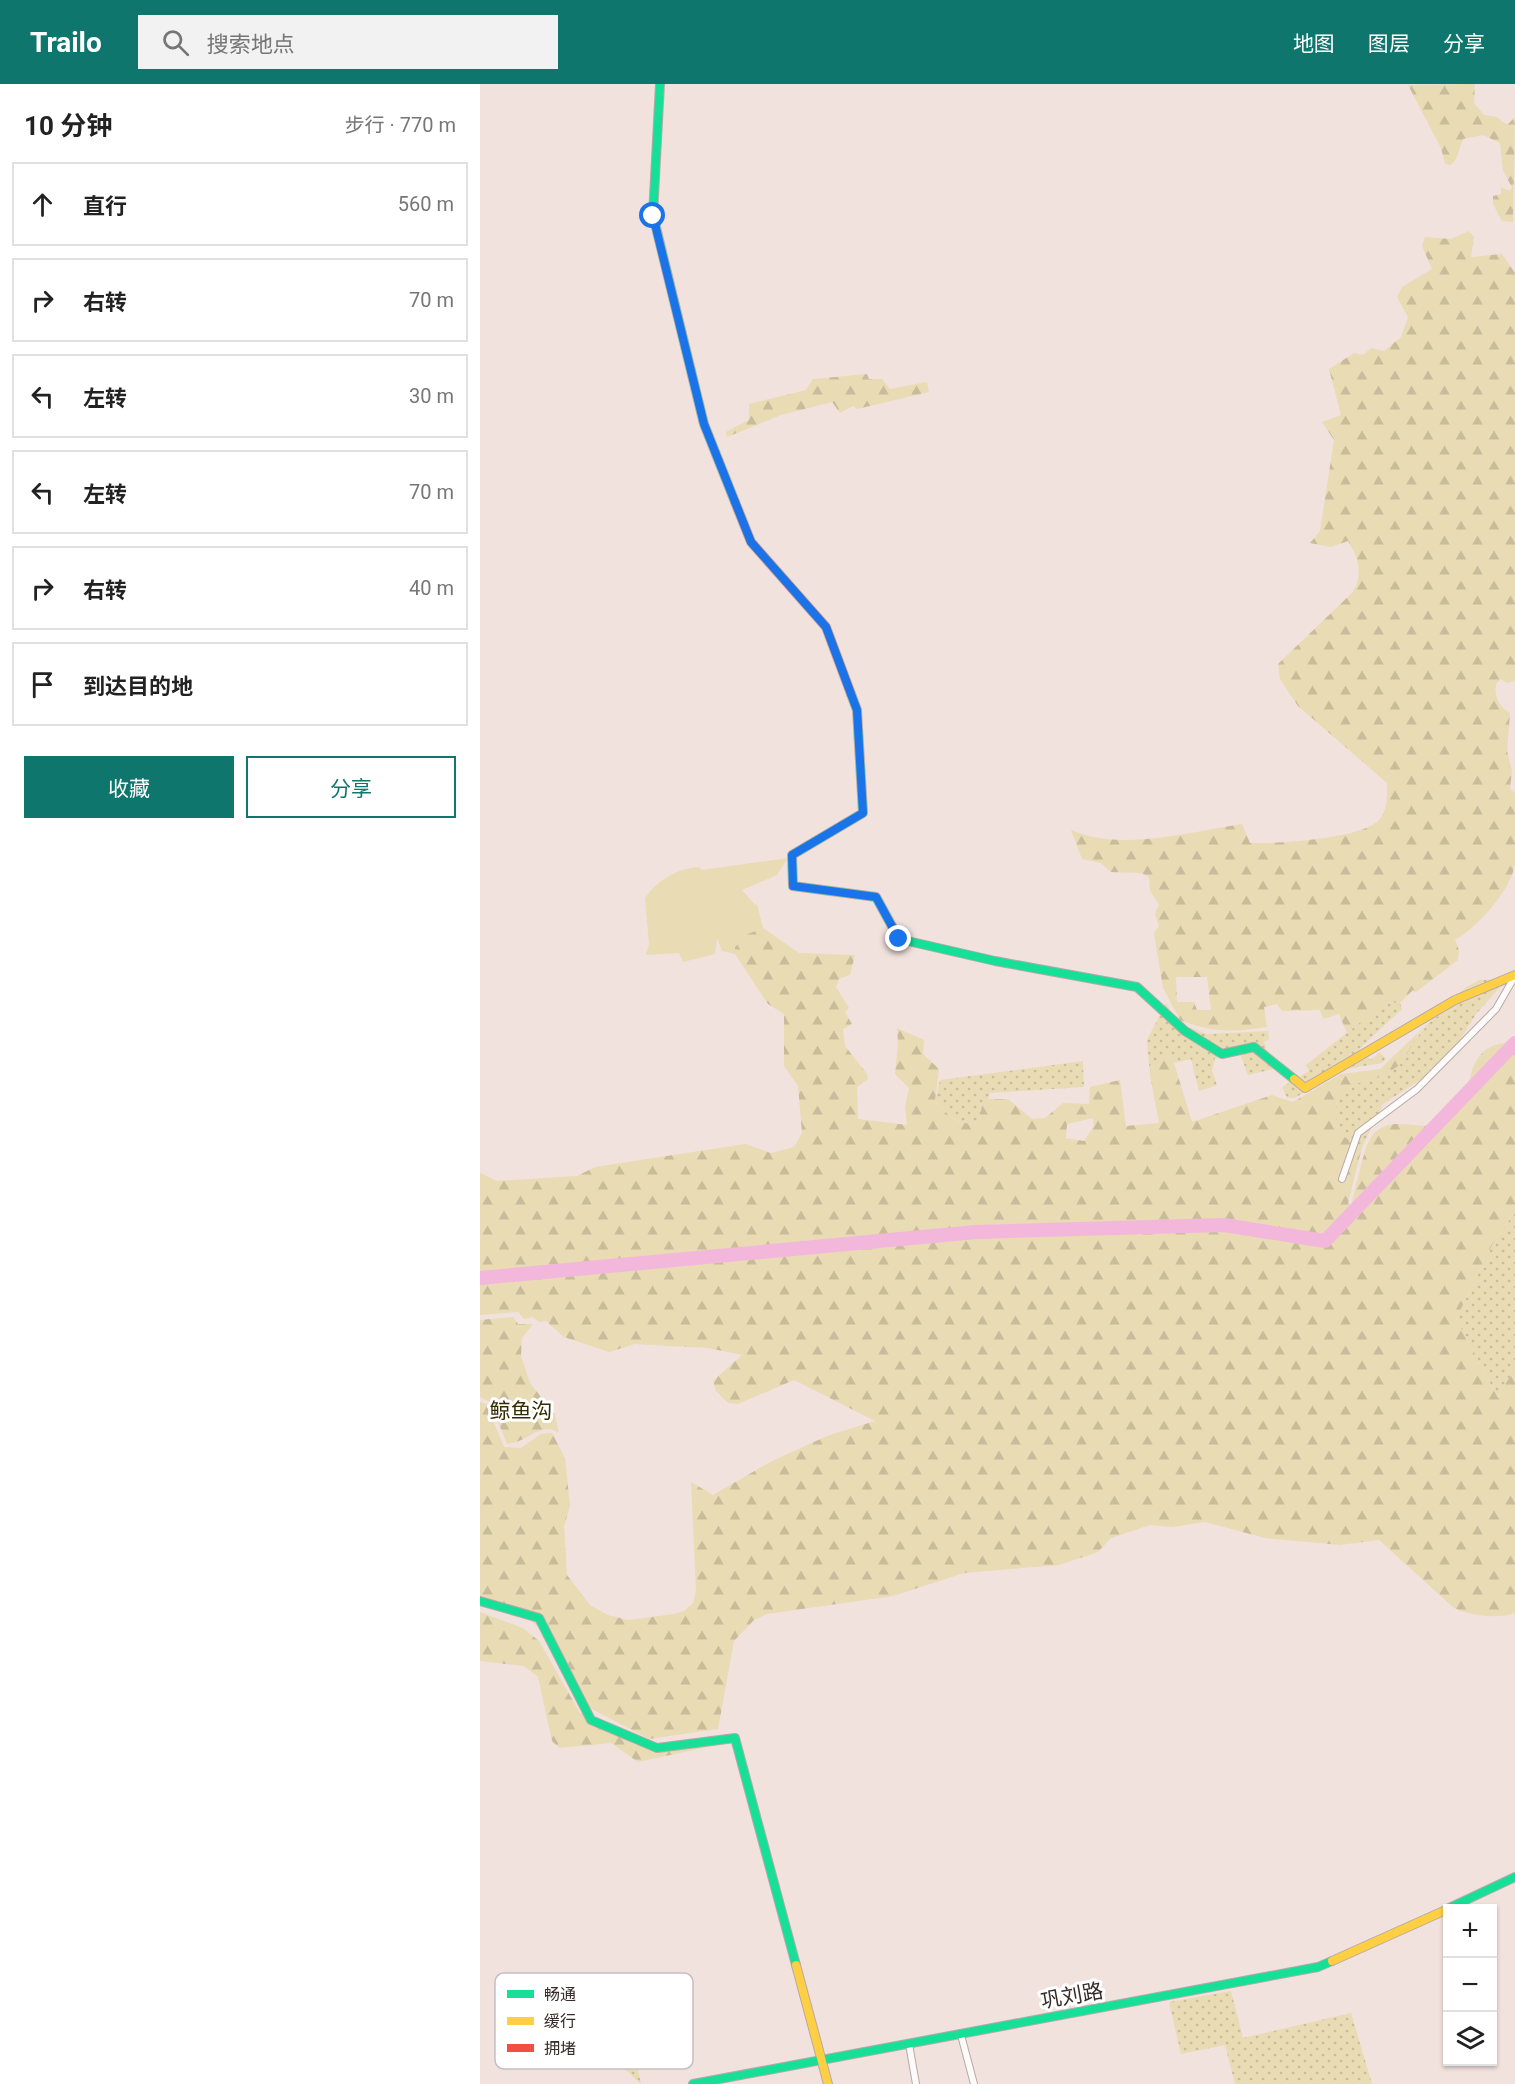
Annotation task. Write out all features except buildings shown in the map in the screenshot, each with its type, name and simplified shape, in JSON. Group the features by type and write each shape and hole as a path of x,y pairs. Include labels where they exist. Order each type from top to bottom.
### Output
{"street":[{"path":"660,84 653,216 704,424 751,542 826,627 857,710 863,813 792,855 793,886 876,897 899,939 995,961 1137,987 1185,1031 1222,1054 1254,1047 1305,1088 1455,1000 1515,975"},
{"path":"1342,1179 1359,1133 1425,1081 1496,1009 1515,975"},
{"path":"480,1601 539,1618 591,1720 657,1748 735,1738 828,2084"},
{"name":"巩刘路","path":"1458,1904 1515,1877"},
{"name":"巩刘路","path":"693,2084 1318,1967 1443,1911"},
{"path":"961,2035 974,2084"},
{"path":"909,2044 916,2084"}],"green space":[{"path":"1475,84 1474,103 1484,115 1497,117 1507,125 1515,117 1513,222 1502,221 1493,204 1493,196 1501,194 1501,187 1510,191 1512,188 1503,170 1500,143 1483,135 1463,139 1456,159 1451,165 1445,164 1441,148 1408,85"},
{"path":"1469,231 1474,237 1471,257 1502,254 1515,273 1515,681 1507,683 1501,679 1496,684 1498,701 1510,713 1507,751 1512,771 1510,789 1515,793 1515,864 1512,874 1492,907 1474,926 1455,940 1459,950 1458,960 1416,992 1413,990 1400,1003 1386,1002 1347,1033 1339,1014 1323,1019 1320,1010 1282,1011 1277,1004 1264,1007 1267,1027 1223,1030 1180,1020 1163,988 1154,933 1159,926 1155,914 1159,904 1150,891 1149,877 1141,873 1111,872 1101,863 1082,859 1071,830 1091,836 1133,840 1242,824 1250,843 1262,843 1338,836 1371,826 1383,815 1386,806 1387,783 1298,706 1280,679 1278,664 1353,592 1358,579 1357,560 1348,541 1331,547 1310,543 1320,531 1334,440 1322,422 1341,415 1329,369 1354,353 1363,355 1371,348 1384,351 1401,337 1408,317 1397,297 1402,287 1432,269 1422,246 1425,237 1451,239","holes":["1176,977 1207,977 1211,1010 1197,1010 1194,1002 1177,1002"]},
{"path":"867,374 869,379 882,379 890,389 927,382 929,392 857,409 853,406 840,413 832,402 781,415 727,437 726,432 749,420 749,404 806,390 813,379"},
{"path":"788,858 777,875 742,890 755,905 757,904 763,928 747,934 735,947 735,954 722,951 717,938 715,954 683,962 679,953 646,955 649,944 645,898 669,876 691,868 699,867 702,870"},
{"path":"763,928 799,953 855,955 850,975 839,979 836,987 849,1008 845,1012 852,1024 843,1029 845,1046 867,1074 868,1079 857,1087 858,1119 907,1125 905,1107 909,1088 895,1074 897,1028 924,1040 923,1054 939,1069 935,1101 949,1115 966,1124 979,1121 982,1106 989,1099 1008,1099 1032,1119 1045,1118 1063,1103 1089,1104 1090,1087 1120,1080 1126,1126 1159,1123 1150,1075 1153,1072 1152,1063 1167,1055 1174,1063 1192,1122 1272,1095 1293,1102 1341,1074 1380,1069 1466,987 1478,981 1479,987 1467,1000 1435,1017 1418,1034 1402,1063 1386,1075 1358,1083 1337,1099 1335,1116 1339,1134 1362,1147 1348,1203 1351,1206 1363,1158 1372,1136 1381,1128 1390,1125 1422,1126 1443,1123 1460,1105 1473,1069 1485,1050 1497,1044 1515,1042 1515,1212 1493,1243 1456,1319 1498,1398 1501,1389 1515,1370 1515,1613 1484,1616 1454,1608 1379,1540 1340,1545 1265,1538 1205,1522 1172,1527 1150,1525 1111,1538 1098,1552 1059,1565 964,1573 893,1596 767,1614 754,1620 734,1641 718,1729 649,1739 588,1707 547,1635 530,1620 480,1602 480,1402 486,1404 504,1447 521,1448 541,1434 552,1433 565,1458 570,1506 564,1526 567,1575 590,1605 608,1615 628,1620 674,1614 684,1611 693,1603 696,1590 691,1482 713,1495 772,1461 827,1436 875,1421 794,1380 738,1404 728,1403 716,1391 713,1381 742,1355 708,1348 635,1344 609,1352 564,1337 546,1321 539,1322 533,1317 524,1319 518,1312 480,1315 480,1173 497,1181 577,1176 595,1167 745,1144 771,1153 794,1147 802,1133 798,1086 784,1066 784,1014 768,1004 735,954 735,947 747,934","holes":["1093,1118 1094,1126 1084,1141 1066,1138 1067,1124"]},
{"path":"1507,979 1476,1014 1446,1063 1383,1104 1362,1147 1339,1134 1335,1116 1337,1099 1358,1083 1386,1075 1402,1063 1410,1045 1433,1019 1467,1000 1478,988 1478,980"},
{"path":"1386,1002 1400,1003 1402,1009 1359,1049 1371,1060 1380,1052 1386,1059 1382,1063 1340,1070 1295,1098 1287,1098 1282,1087 1309,1071 1306,1065"},
{"path":"1166,1003 1178,1023 1207,1034 1268,1031 1269,1039 1264,1042 1273,1069 1248,1075 1239,1051 1215,1058 1212,1071 1217,1085 1199,1091 1191,1059 1174,1063 1167,1055 1153,1063 1153,1072 1150,1075 1147,1040"},
{"path":"1083,1061 1084,1087 990,1093 979,1121 972,1123 960,1122 935,1101 940,1080"},
{"path":"1515,1212 1515,1370 1501,1389 1498,1398 1456,1319 1493,1243"},
{"name":"鲸鱼沟","path":"513,1317 518,1324 533,1324 522,1338 521,1356 530,1383 555,1415 559,1433 546,1429 507,1444 490,1402 480,1397 480,1320"},
{"path":"480,1612 523,1628 539,1641 580,1713 634,1744 657,1750 726,1743 638,1762 611,1743 559,1748 552,1741 538,1677 524,1666 480,1661"},
{"path":"1231,1991 1243,2038 1351,2013 1372,2084 1235,2084 1225,2045 1181,2054 1169,2002"},
{"path":"625,2069 638,2069 641,2084"}],"waterway":[{"path":"480,1278 976,1232 1224,1225 1325,1241 1515,1043"}],"traffic: fast":[{"path":"660,84 653,215 704,424 735,502"},
{"path":"851,694 857,710 863,813 792,855 793,886 876,897 899,939 995,961 1137,987 1185,1031 1222,1054 1254,1047 1294,1079"},
{"path":"480,1601 539,1618 591,1720 657,1748 735,1738 796,1965"},
{"path":"1458,1904 1515,1877"},
{"path":"693,2084 1318,1967 1332,1961"}],"traffic: slow":[{"path":"1294,1079 1305,1088 1455,1000 1515,975"},
{"path":"1332,1961 1443,1911"},
{"path":"796,1965 828,2084"}],"traffic: jam":[{"path":"735,502 751,542 826,627 851,694"}],"route":[{"path":"653,216 704,424 751,542 826,627 857,710 863,813 792,855 793,886 876,897 899,939"}]}
